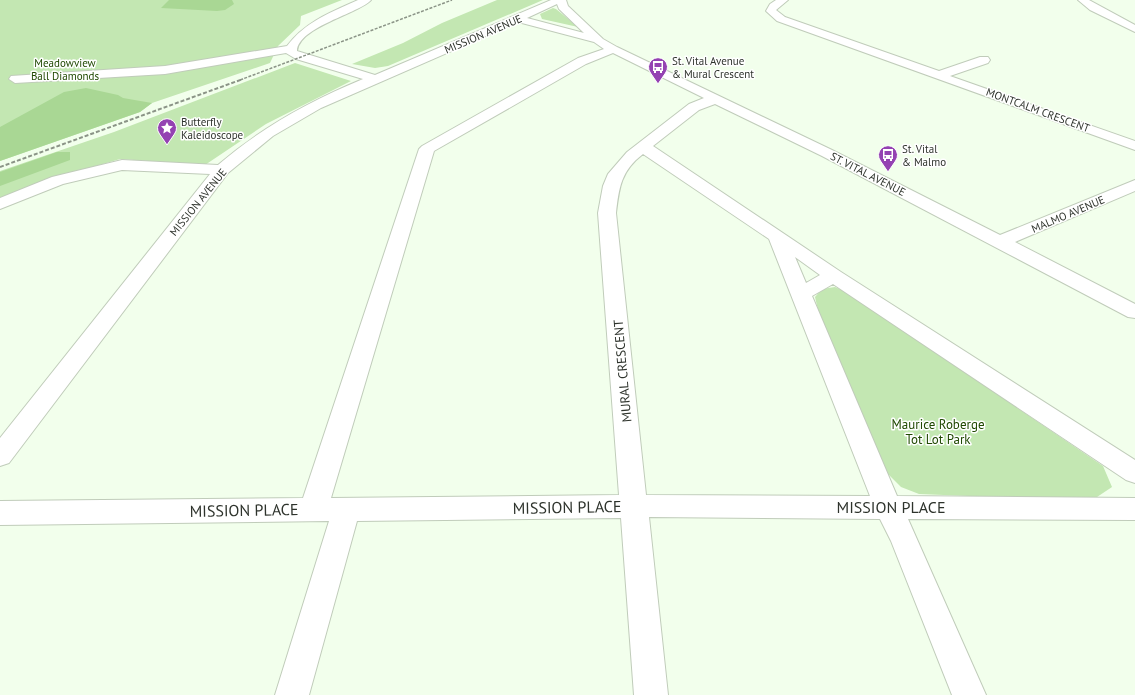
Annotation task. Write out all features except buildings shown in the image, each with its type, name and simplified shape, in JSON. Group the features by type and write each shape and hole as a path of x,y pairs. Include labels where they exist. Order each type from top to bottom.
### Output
{"street":[{"path":"15,79 165,70 291,49 306,32 343,10 366,0"},
{"name":"MISSION AVENUE","path":"0,456 222,170 242,152 285,122 376,79 519,19 560,0"},
{"name":"ST. VITAL AVENUE","path":"560,0 563,7 606,45"},
{"name":"MONTCALM CRESCENT","path":"783,0 774,6 771,11 781,19 1135,146"},
{"path":"1083,0 1094,8 1135,29"},
{"name":"ST. VITAL AVENUE","path":"519,19 606,45 827,153 1135,312"},
{"path":"314,510 319,490 427,149 582,61 606,45"},
{"path":"291,49 292,53 300,57 376,79"},
{"path":"940,75 984,60"},
{"name":"MURAL CRESCENT","path":"651,695 635,506 607,213 611,186 616,174 632,155 694,107 715,99"},
{"path":"642,146 834,276 1135,473"},
{"path":"0,204 58,180 122,165 222,170"},
{"name":"MALMO AVENUE","path":"1000,242 1135,185"},
{"path":"777,236 888,507 905,541 969,695"},
{"path":"800,294 834,276"},
{"name":"MISSION PLACE","path":"0,513 635,506 1135,510"},
{"path":"292,695 346,510"}],"green space":[{"name":"Meadowview Ball Diamonds","path":"0,0 342,0 301,16 300,25 278,46 270,63 152,103 140,112 0,161"},
{"path":"169,0 232,0 234,4 225,10 217,11 161,8"},
{"path":"497,0 543,0 388,66 375,68 352,64 403,43 442,23"},
{"path":"553,8 578,27 542,19 540,14"},
{"path":"295,63 351,81 266,124 205,165 120,159 52,179 0,200 0,171 114,132"},
{"path":"86,88 118,95 123,98 152,103 140,112 0,161 0,127 64,92"},
{"path":"57,152 70,152 70,160 0,186 0,172"},
{"name":"Maurice Roberge Tot Lot Park","path":"835,287 848,293 1103,466 1112,487 1097,497 1019,498 919,494 901,487 885,471 818,310 815,297 822,289"}],"railway":[{"path":"240,80 452,0"},
{"path":"0,167 243,79"}],"place":[{"name":"St. Vital Avenue & Mural Crescent","path":"658,84"},
{"name":"Butterfly Kaleidoscope","path":"167,145"},
{"name":"St. Vital & Malmo","path":"888,172"}]}
